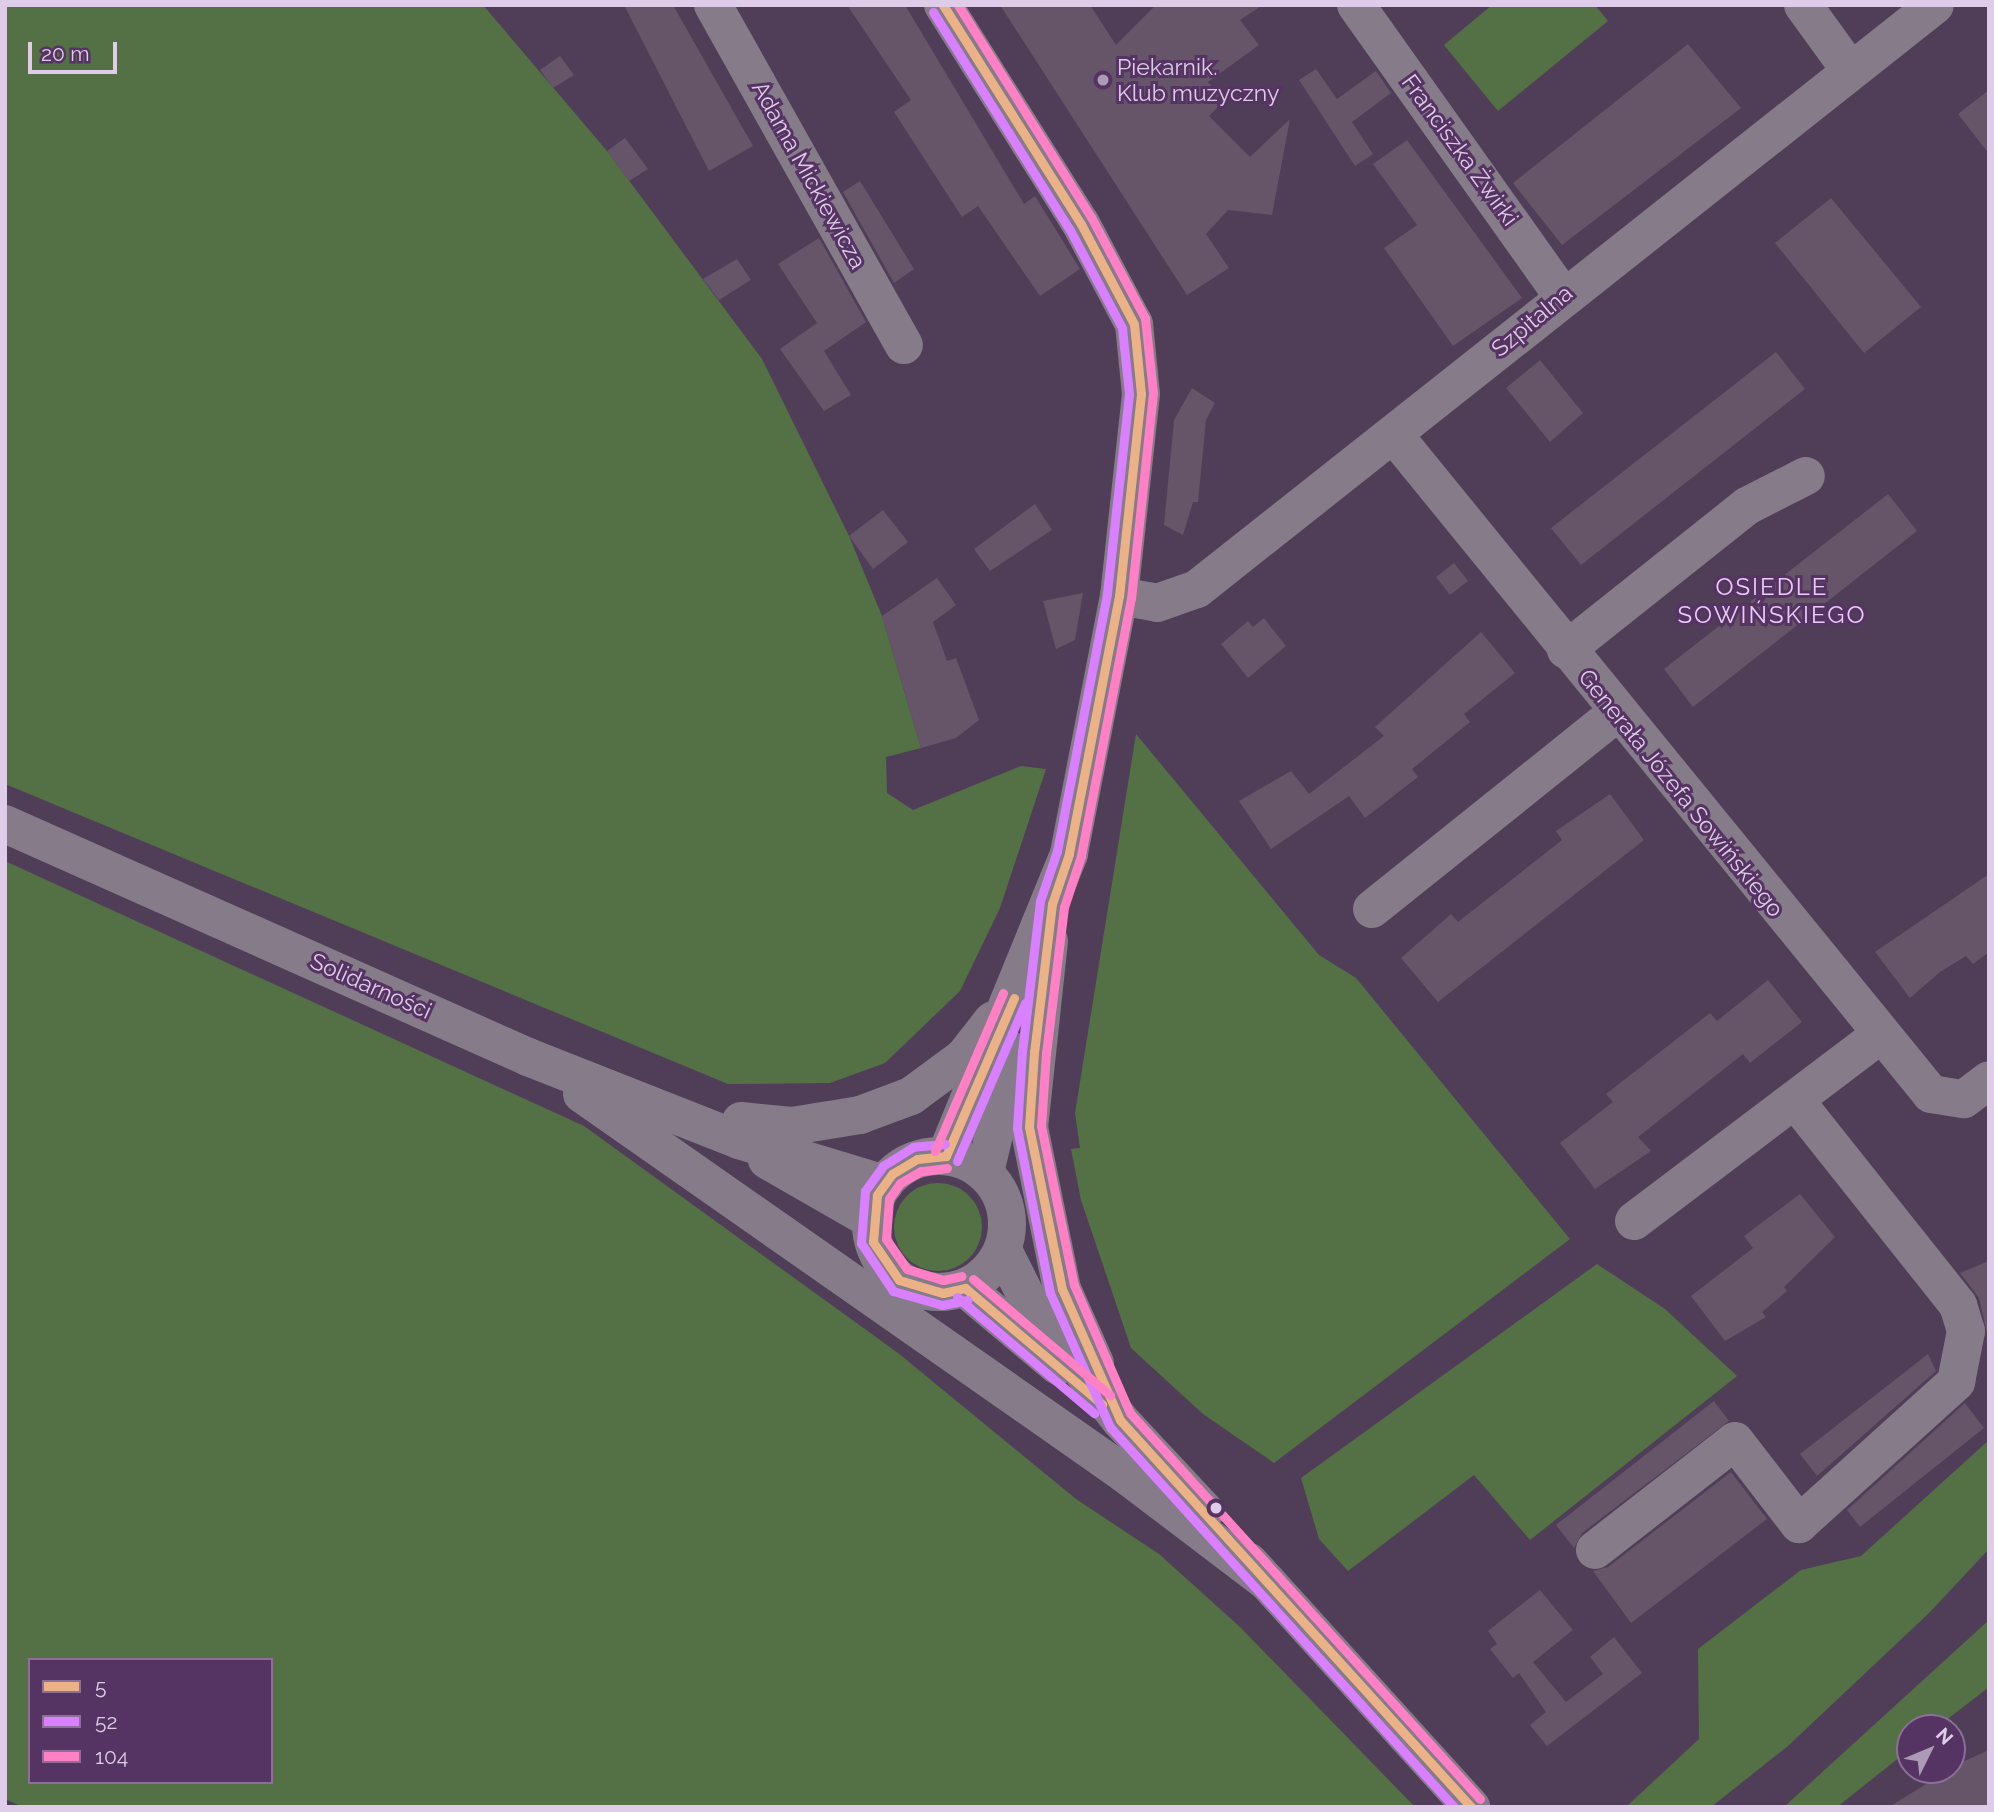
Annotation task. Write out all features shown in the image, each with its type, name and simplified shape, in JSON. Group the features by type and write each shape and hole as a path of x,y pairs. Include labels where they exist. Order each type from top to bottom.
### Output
{"street":[{"name":"Adama Mickiewicza","path":"713,5 904,345"},
{"path":"943,5 1081,224 1134,324 1140,394 1119,596 1069,854 1052,904 946,1156"},
{"name":"Franciszka Żwirki","path":"1356,5 1562,295"},
{"path":"1803,5 1850,70"},
{"name":"Szpitalna","path":"1119,596 1157,603 1197,589 1394,435 1562,295 1935,5"},
{"name":"Generała Józefa Sowińskiego","path":"1394,435 1615,714 1879,1036 1931,1094 1948,1101 1989,1080"},
{"path":"1566,650 1747,506 1806,476"},
{"path":"1372,909 1615,714"},
{"name":"Solidarności","path":"5,824 528,1057 739,1140 885,1184"},
{"path":"608,1088 742,1121 792,1126 860,1115 911,1096 964,1057 991,1022 1052,904"},
{"path":"985,1172 1052,904"},
{"path":"1052,904 1029,1127 1062,1289 1120,1420"},
{"path":"1634,1221 1879,1036"},
{"path":"528,1057 1125,1474 1266,1581"},
{"path":"1595,1550 1735,1441 1799,1524 1956,1382 1966,1331 1958,1305 1796,1101"},
{"name":"Solidarności","path":"739,1140 793,1179 870,1219"},
{"path":"946,1156 985,1172 1006,1208 1003,1250 988,1273 965,1288 943,1293 899,1280 883,1264 870,1219 885,1184 917,1159 946,1156"},
{"path":"1003,1250 1030,1304 1120,1420 1471,1807"},
{"path":"965,1288 1120,1420"}],"green space":[{"path":"5,5 483,5 607,151 762,359 849,536 882,616 921,748 886,757 887,793 913,810 1021,766 1046,769 1000,908 960,991 885,1063 830,1083 728,1084 5,784"},
{"path":"1492,5 1595,5 1608,21 1498,111 1444,45"},
{"path":"1136,734 1319,955 1356,978 1570,1239 1274,1463 1203,1414 1131,1348 1081,1200 1071,1149 1080,1148 1075,1113"},
{"path":"5,861 584,1126 898,1353 1076,1499 1159,1554 1240,1627 1415,1807 23,1807 5,1799"},
{"path":"938,1183 955,1186 969,1196 979,1210 982,1227 979,1244 969,1258 955,1268 938,1271 921,1268 907,1258 897,1244 894,1227 897,1210 907,1196 921,1186"},
{"path":"1597,1264 1665,1309 1737,1376 1530,1540 1474,1475 1348,1571 1319,1539 1301,1478"},
{"path":"1989,1440 1989,1549 1929,1613 1788,1746 1711,1807 1626,1807 1699,1739 1698,1649 1801,1570 1861,1556"},
{"path":"1989,1620 1989,1687 1954,1714 1896,1714 1896,1760 1837,1807 1784,1807"}],"building":[{"path":"624,5 673,5 753,146 709,171"},
{"path":"847,5 905,5 1024,204 1035,196 1080,269 1040,296 978,206 962,217 894,112 911,100"},
{"path":"1000,5 1090,5 1116,45 1156,5 1263,5 1240,20 1259,45 1208,82 1224,101 1209,116 1250,157 1290,119 1272,215 1228,210 1206,234 1229,268 1187,295"},
{"path":"1688,44 1741,108 1562,245 1513,183"},
{"path":"560,56 574,75 553,88 540,70"},
{"path":"1316,69 1337,99 1376,71 1391,93 1352,122 1373,154 1355,166 1299,80"},
{"path":"1989,90 1989,154 1958,114"},
{"path":"625,138 648,169 629,181 607,151"},
{"path":"1407,140 1522,298 1453,346 1384,248 1417,225 1373,164"},
{"path":"860,181 914,269 894,283 843,192"},
{"path":"1831,198 1921,307 1864,353 1775,243"},
{"path":"819,238 866,322 824,351 851,395 824,411 780,349 817,323 778,264"},
{"path":"737,259 751,280 719,300 703,279"},
{"path":"1776,352 1805,389 1581,565 1551,528"},
{"path":"1540,360 1583,413 1550,442 1506,388"},
{"path":"1192,388 1215,403 1206,420 1198,502 1193,502 1183,535 1164,525 1174,420"},
{"path":"1888,494 1917,531 1693,707 1664,669"},
{"path":"1035,504 1052,530 990,571 974,549"},
{"path":"883,510 908,542 873,569 849,536"},
{"path":"1454,563 1468,581 1450,595 1436,577"},
{"path":"937,578 956,605 933,622 947,661 956,658 979,720 956,738 921,748 882,616"},
{"path":"1083,593 1075,640 1056,649 1043,601"},
{"path":"1264,618 1286,646 1248,678 1221,644 1248,621 1253,627"},
{"path":"1481,632 1515,673 1464,714 1470,722 1412,769 1418,777 1365,818 1349,796 1271,849 1239,801 1291,771 1309,794 1384,736 1375,727"},
{"path":"1610,794 1644,840 1438,1002 1401,958 1451,914 1458,922 1562,840 1556,831"},
{"path":"1989,874 1989,952 1973,964 1966,956 1940,972 1910,998 1875,952"},
{"path":"1768,980 1802,1022 1750,1063 1743,1054 1638,1137 1651,1151 1595,1189 1560,1143 1613,1102 1606,1094 1710,1013 1717,1021"},
{"path":"1800,1194 1835,1237 1784,1287 1787,1291 1762,1312 1766,1317 1725,1341 1691,1296 1753,1248 1744,1236"},
{"path":"1989,1261 1989,1342 1979,1298 1960,1273"},
{"path":"1928,1354 1936,1371 1817,1476 1800,1454"},
{"path":"1714,1401 1729,1421 1582,1533 1574,1548 1556,1525"},
{"path":"1965,1403 1984,1428 1860,1527 1847,1510"},
{"path":"1731,1472 1767,1519 1631,1623 1593,1571 1608,1567"},
{"path":"1540,1590 1573,1630 1533,1662 1566,1702 1603,1674 1590,1657 1614,1637 1642,1673 1547,1746 1530,1725 1546,1712 1519,1673 1513,1678 1490,1649 1497,1644 1488,1631"},
{"path":"1989,1750 1989,1807 1889,1807 1926,1784 1966,1784 1966,1760"}],"transit line":[{"name":"5","path":"943,5 1081,224 1134,324 1141,394 1119,596 1069,854 1052,904 1034,1052 1029,1127 1062,1289 1120,1420 1471,1807"},
{"name":"104","path":"958,5 1091,217 1145,318 1153,393 1131,598 1081,856 1064,907 1046,1053 1041,1126 1074,1285 1130,1413 1480,1799"},
{"name":"52","path":"933,12 1070,230 1122,328 1129,394 1107,594 1057,851 1040,901 1022,1051 1017,1128 1050,1293 1110,1427 1454,1807"},
{"name":"104","path":"935,1151 1003,993"},
{"name":"5","path":"946,1156 1014,998"},
{"name":"52","path":"957,1161 1025,1003"},
{"name":"52","path":"945,1144 913,1147 883,1166 865,1191 861,1243 893,1291 942,1305 968,1300"},
{"name":"5","path":"946,1156 917,1159 892,1174 877,1195 873,1242 899,1280 943,1293 965,1288"},
{"name":"104","path":"947,1168 921,1171 900,1183 889,1199 886,1239 907,1269 943,1280 962,1276"},
{"name":"104","path":"973,1279 1110,1395"},
{"name":"5","path":"965,1288 1102,1404"},
{"name":"52","path":"957,1297 1094,1413"}],"place":[{"name":"Piekarnik. Klub muzyczny","path":"1103,80"}],"district":[{"name":"OSIEDLE SOWIŃSKIEGO","path":"1772,601"}]}
